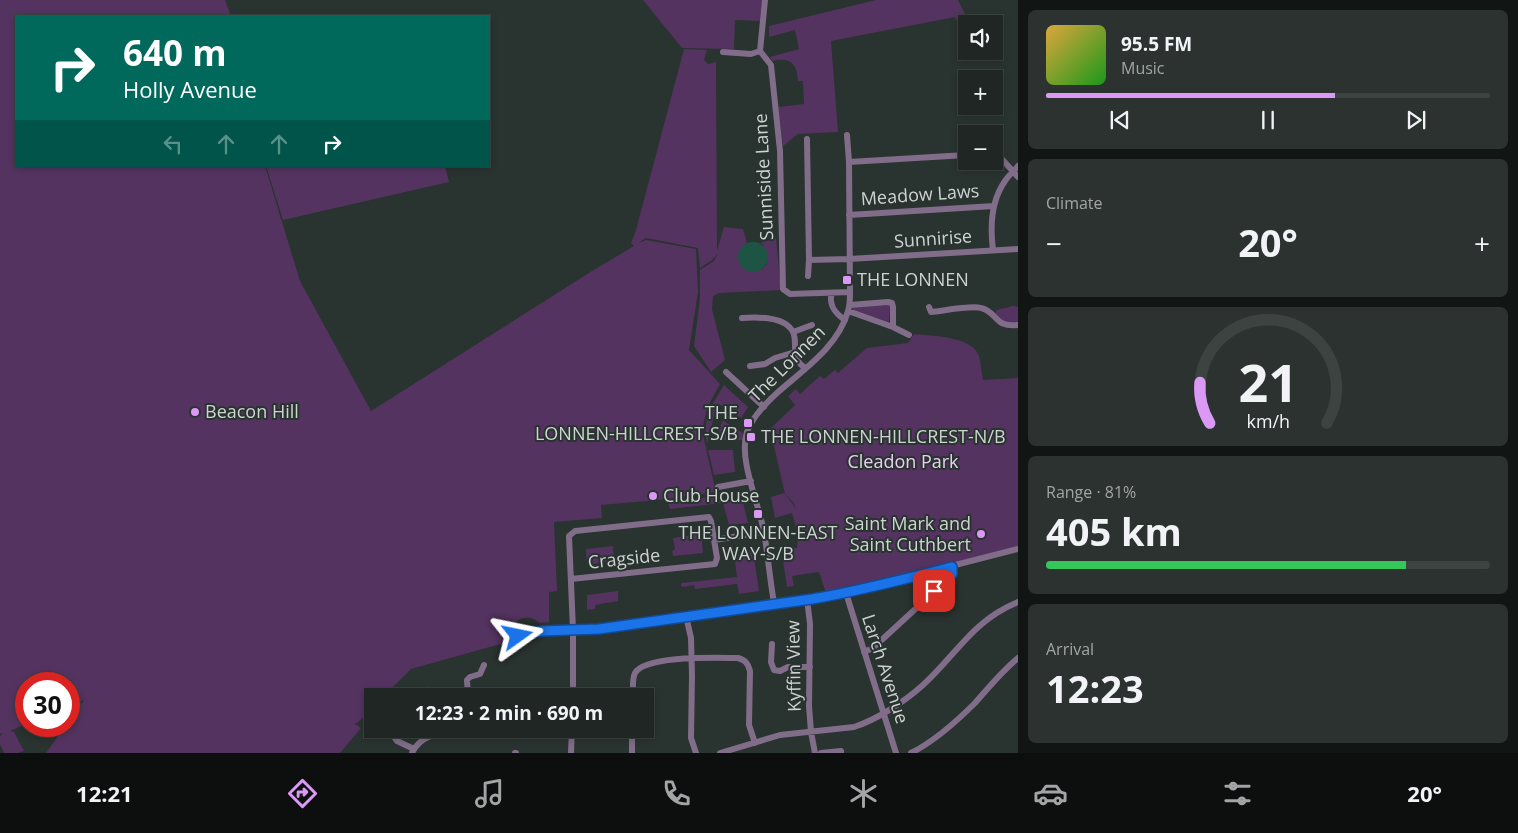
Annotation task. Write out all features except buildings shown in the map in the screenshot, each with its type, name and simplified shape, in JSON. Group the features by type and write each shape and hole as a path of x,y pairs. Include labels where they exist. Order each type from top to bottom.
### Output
{"street":[{"path":"723,52 751,54 760,51 764,0"},
{"name":"Sunniside Lane","path":"760,51 771,65 780,151 783,289 790,294 850,292"},
{"name":"The Lonnen","path":"774,603 764,532 746,460 748,432 764,407 829,347 845,320 849,308 850,292 847,136"},
{"path":"807,139 808,276"},
{"path":"849,162 958,155"},
{"path":"1003,161 1016,175"},
{"path":"993,250 991,236 996,199 1005,181 1016,175 1018,166"},
{"name":"Meadow Laws","path":"849,215 994,206"},
{"name":"Sunnirise","path":"809,260 1018,249"},
{"path":"832,292 830,297 832,306 836,313 845,320"},
{"path":"849,308 888,302 893,306 892,327"},
{"path":"929,307 931,312 974,307 982,308 998,321 1010,326 1018,325"},
{"path":"849,308 909,335"},
{"path":"742,318 760,317 774,319 786,325 793,332 797,360 805,368"},
{"path":"793,332 812,325"},
{"path":"750,366 765,364 775,358 795,352"},
{"path":"726,372 764,407"},
{"path":"718,487 751,481"},
{"path":"573,688 573,630 569,536 575,531 709,517 714,540 764,532"},
{"name":"Cragside","path":"571,580 715,564 717,558 714,540"},
{"path":"518,636 542,631 599,629 846,593 1018,549"},
{"path":"864,652 873,648 949,578 953,573 952,567"},
{"name":"Larch Avenue","path":"846,593 896,753"},
{"name":"Kyffin View","path":"807,599 810,624 809,706 815,753"},
{"path":"720,753 780,735 854,728 900,702 923,684 982,623 996,613 1018,602"},
{"path":"686,616 691,638 691,738 696,753"},
{"path":"772,644 771,662 774,670 780,671 788,667 810,667"},
{"path":"633,688 634,676 637,671 642,666 650,663 691,658 738,658 744,660 748,664 750,671 749,725 755,743"},
{"path":"911,753 952,725 974,704 999,675 1018,658"},
{"path":"468,688 467,680 480,674 484,666"},
{"path":"395,738 413,751 423,738"},
{"path":"571,753 572,738"},
{"path":"632,738 632,753"},
{"path":"821,753 841,751 841,753"}],"green space":[{"path":"0,0 225,0 231,15 15,15 15,167 265,167 300,281 371,411 634,246 631,243 684,49 707,50 704,60 708,64 716,62 717,251 724,227 743,229 747,243 741,248 761,270 767,264 763,245 760,243 776,238 781,290 719,293 713,296 712,309 725,360 711,372 694,346 700,298 700,270 714,261 718,253 712,260 700,268 698,248 646,238 638,243 646,240 696,249 698,292 689,350 720,384 707,408 702,431 716,492 669,499 601,505 602,518 554,522 557,591 549,592 549,622 540,623 531,618 522,618 516,622 515,634 504,636 504,643 411,669 392,688 364,688 364,716 357,723 354,723 361,728 340,753 46,753 57,737 80,737 80,706 84,700 80,702 80,672 15,672 15,729 10,731 14,732 24,751 4,753 0,744 0,736 3,733 0,734"},
{"path":"643,0 762,0 760,21 735,20 734,49 682,48"},
{"path":"876,0 958,0 966,15 958,15 958,23 955,17 831,41 838,132 798,134 783,146 778,107 804,104 803,81 798,81 796,70 791,63 784,60 772,61 770,57 799,49 795,30 769,37 769,26"},
{"path":"266,167 445,167 449,182 283,220"},
{"path":"890,305 889,322 852,310 853,307"},
{"path":"1013,306 1018,307 1018,323 1007,323 994,315 997,310"},
{"name":"Cleadon Park","path":"914,334 951,338 969,344 979,356 983,380 1018,378 1018,546 964,562 845,591 826,593 819,572 792,576 794,586 787,587 781,547 797,548 798,535 792,513 775,518 771,497 784,493 796,509 793,502 785,494 770,429 795,405 788,396 796,389 800,394 820,376 824,379 835,370 838,373 867,348 908,343"},
{"path":"724,385 748,407 741,418 721,405 715,412 707,444 707,419"},
{"path":"722,420 743,433 742,440 717,440"},
{"path":"708,450 733,450 735,472 714,475"},
{"path":"722,495 723,501 742,498 748,523 729,525 723,503 670,509 668,503"},
{"path":"701,534 703,553 673,556 672,551 675,549 673,538"},
{"path":"613,546 614,561 587,565 586,549"},
{"path":"753,550 759,591 739,594 737,584 695,589 694,585 681,586 681,583 737,577 734,554"},
{"path":"618,591 618,601 595,605 595,609 587,610 587,595"}],"shaded area":[{"path":"753,242 764,246 768,257 764,268 753,272 742,268 738,257 742,246"}],"place":[{"name":"THE LONNEN","path":"847,280"},
{"name":"Beacon Hill","path":"195,412"},
{"name":"THE LONNEN-HILLCREST-S/B","path":"748,423"},
{"name":"THE LONNEN-HILLCREST-N/B","path":"751,437"},
{"name":"Club House","path":"653,496"},
{"name":"THE LONNEN-EAST WAY-S/B","path":"758,514"},
{"name":"Saint Mark and Saint Cuthbert","path":"981,534"}],"route":[{"path":"518,636 542,631 599,629 812,599 846,593 952,567 952,574 934,591"}]}
